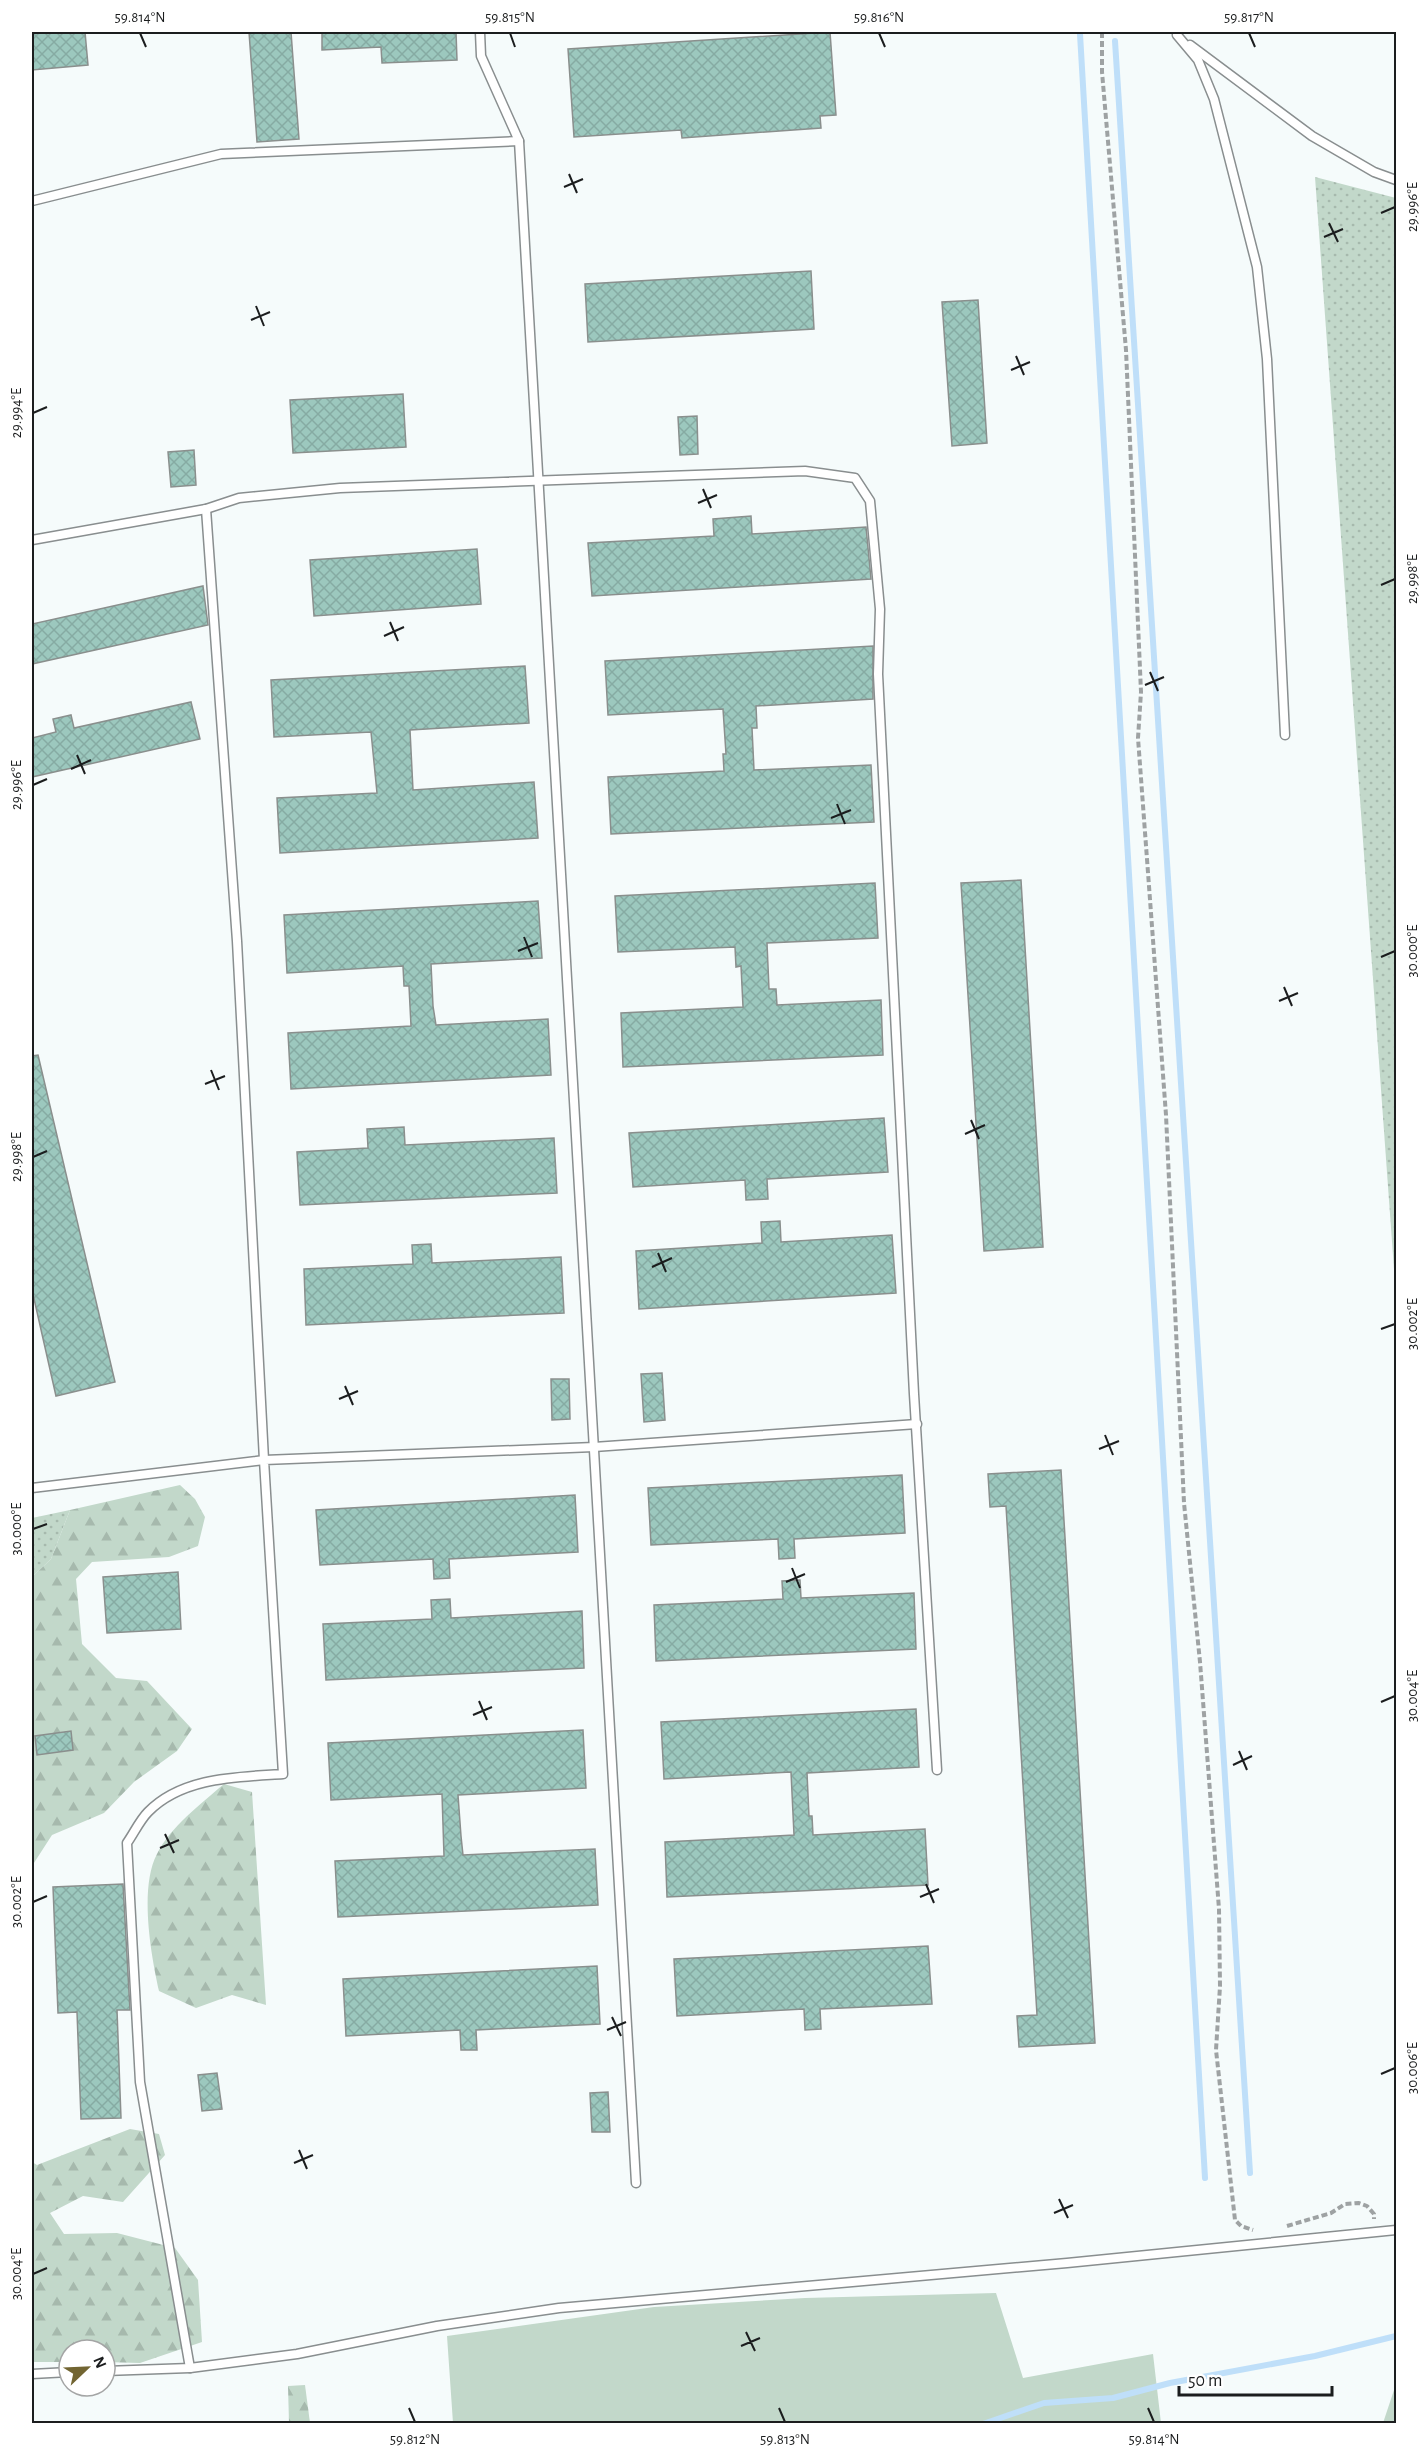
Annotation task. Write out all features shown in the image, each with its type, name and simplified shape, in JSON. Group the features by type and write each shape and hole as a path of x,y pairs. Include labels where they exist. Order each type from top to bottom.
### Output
{"lane":[{"path":"480,32 481,56 519,141 636,2183"},
{"path":"1173,33 1312,136 1374,172 1396,180"},
{"path":"1173,33 1198,60 1214,99 1257,267 1267,359 1285,735"},
{"path":"32,201 220,154 519,141"},
{"path":"32,540 206,509 239,498 340,488 805,471 855,478 870,501 880,609 878,674 937,1770"},
{"path":"190,2368 140,2082 128,1843 147,1812 173,1793 209,1781 283,1774 237,941 206,509"},
{"path":"32,1488 264,1460 594,1447 917,1424"},
{"path":"117,2371 190,2368 297,2354 437,2326 559,2308 1067,2263 1396,2230"},
{"path":"32,2374 57,2373"}],"path":[{"path":"1102,32 1102,72 1126,350 1141,692 1138,738 1166,1116 1184,1503 1200,1662 1219,1909 1220,1986 1216,2050 1234,2220 1241,2226 1264,2230"},
{"path":"1283,2227 1331,2213 1345,2204 1359,2203 1367,2206 1374,2214 1366,2232"}],"green space":[{"path":"1315,177 1396,198 1396,1297"},
{"path":"180,1485 195,1499 205,1517 198,1546 169,1557 92,1562 76,1579 82,1644 116,1678 147,1681 192,1729 177,1751 134,1782 104,1813 52,1835 32,1866 32,1577 51,1559 70,1510"},
{"path":"70,1510 51,1559 32,1577 32,1518"},
{"path":"224,1784 252,1792 266,2005 232,1995 196,2008 159,1991 148,1922 149,1885 157,1854 170,1834"},
{"path":"130,2129 159,2134 165,2155 123,2202 83,2196 50,2213 64,2234 117,2233 175,2248 198,2280 202,2342 140,2363 117,2362 117,2338 57,2338 57,2362 32,2362 32,2162 37,2165"},
{"path":"996,2293 1023,2378 1153,2354 1161,2423 453,2423 447,2336 654,2307 805,2298"},
{"path":"1396,2384 1396,2423 1383,2423"},
{"path":"305,2385 310,2423 289,2423 288,2386"}],"building":[{"path":"32,32 85,32 88,65 32,70"},
{"path":"249,32 291,32 299,139 257,142"},
{"path":"322,32 456,32 457,60 382,63 381,47 322,50"},
{"path":"830,32 836,115 820,116 821,128 682,138 681,130 574,137 568,49"},
{"path":"811,271 814,329 588,342 585,284"},
{"path":"978,300 987,443 952,446 942,302"},
{"path":"403,394 406,447 293,453 290,400"},
{"path":"697,416 698,454 680,455 678,417"},
{"path":"194,450 196,485 171,487 168,452"},
{"path":"751,516 752,534 866,527 871,579 592,596 588,543 714,536 713,519"},
{"path":"477,549 481,604 314,616 310,560"},
{"path":"203,586 208,625 32,664 32,624"},
{"path":"873,646 873,699 756,706 757,728 752,728 754,770 871,765 874,822 611,834 608,777 724,771 723,754 726,754 723,709 608,715 605,661"},
{"path":"525,666 529,723 410,730 413,790 534,782 538,838 280,853 277,798 377,793 371,732 274,737 271,680"},
{"path":"191,702 200,739 32,777 32,738 56,732 53,719 71,715 74,728"},
{"path":"1021,880 1043,1247 984,1251 961,883"},
{"path":"875,883 878,938 767,943 769,989 776,989 777,1005 881,1000 883,1055 623,1067 621,1013 743,1007 741,966 736,967 735,947 618,952 615,896"},
{"path":"538,901 542,958 431,964 433,1006 436,1025 548,1019 551,1075 291,1089 288,1033 411,1026 409,986 404,986 403,966 287,973 284,915"},
{"path":"38,1055 115,1382 56,1396 32,1290 32,1056"},
{"path":"884,1118 888,1172 767,1179 768,1199 746,1200 745,1180 633,1187 629,1133"},
{"path":"404,1127 405,1145 554,1138 557,1193 300,1205 297,1152 368,1148 367,1129"},
{"path":"780,1221 781,1242 892,1235 896,1293 639,1309 636,1251 762,1243 761,1222"},
{"path":"431,1244 432,1263 561,1257 564,1313 306,1325 304,1269 413,1264 412,1245"},
{"path":"662,1373 665,1420 644,1422 641,1374"},
{"path":"551,1379 569,1379 570,1419 552,1420"},
{"path":"1061,1470 1095,2043 1019,2047 1017,2016 1037,2015 1006,1506 990,1507 988,1474"},
{"path":"902,1475 905,1533 794,1539 795,1558 779,1559 778,1539 651,1545 648,1488"},
{"path":"575,1495 578,1552 449,1559 450,1578 434,1579 433,1559 320,1565 316,1510"},
{"path":"178,1572 181,1629 107,1633 103,1577"},
{"path":"800,1580 801,1598 914,1593 916,1649 656,1661 654,1605 783,1599 782,1581"},
{"path":"450,1599 451,1618 582,1611 584,1668 326,1680 323,1624 432,1619 431,1600"},
{"path":"916,1709 919,1767 807,1773 809,1816 812,1816 813,1835 925,1829 928,1885 667,1897 665,1842 794,1835 791,1772 664,1779 661,1722"},
{"path":"583,1730 586,1788 458,1795 461,1836 463,1855 595,1849 598,1905 338,1917 335,1861 444,1856 442,1794 331,1800 328,1743"},
{"path":"71,1731 73,1750 37,1755 35,1736"},
{"path":"123,1884 130,2010 117,2010 121,2118 81,2119 77,2012 58,2013 53,1887"},
{"path":"928,1946 932,2004 820,2009 821,2029 805,2030 804,2009 677,2016 674,1959"},
{"path":"597,1966 600,2024 476,2030 477,2050 461,2050 460,2030 346,2036 343,1979"},
{"path":"217,2073 222,2109 202,2111 198,2075"},
{"path":"608,2092 610,2132 592,2132 590,2093"}],"waterway":[{"path":"1080,34 1205,2178"},
{"path":"1115,41 1250,2173"},
{"path":"983,2424 1044,2403 1113,2398 1170,2383 1315,2356 1396,2336"}]}
